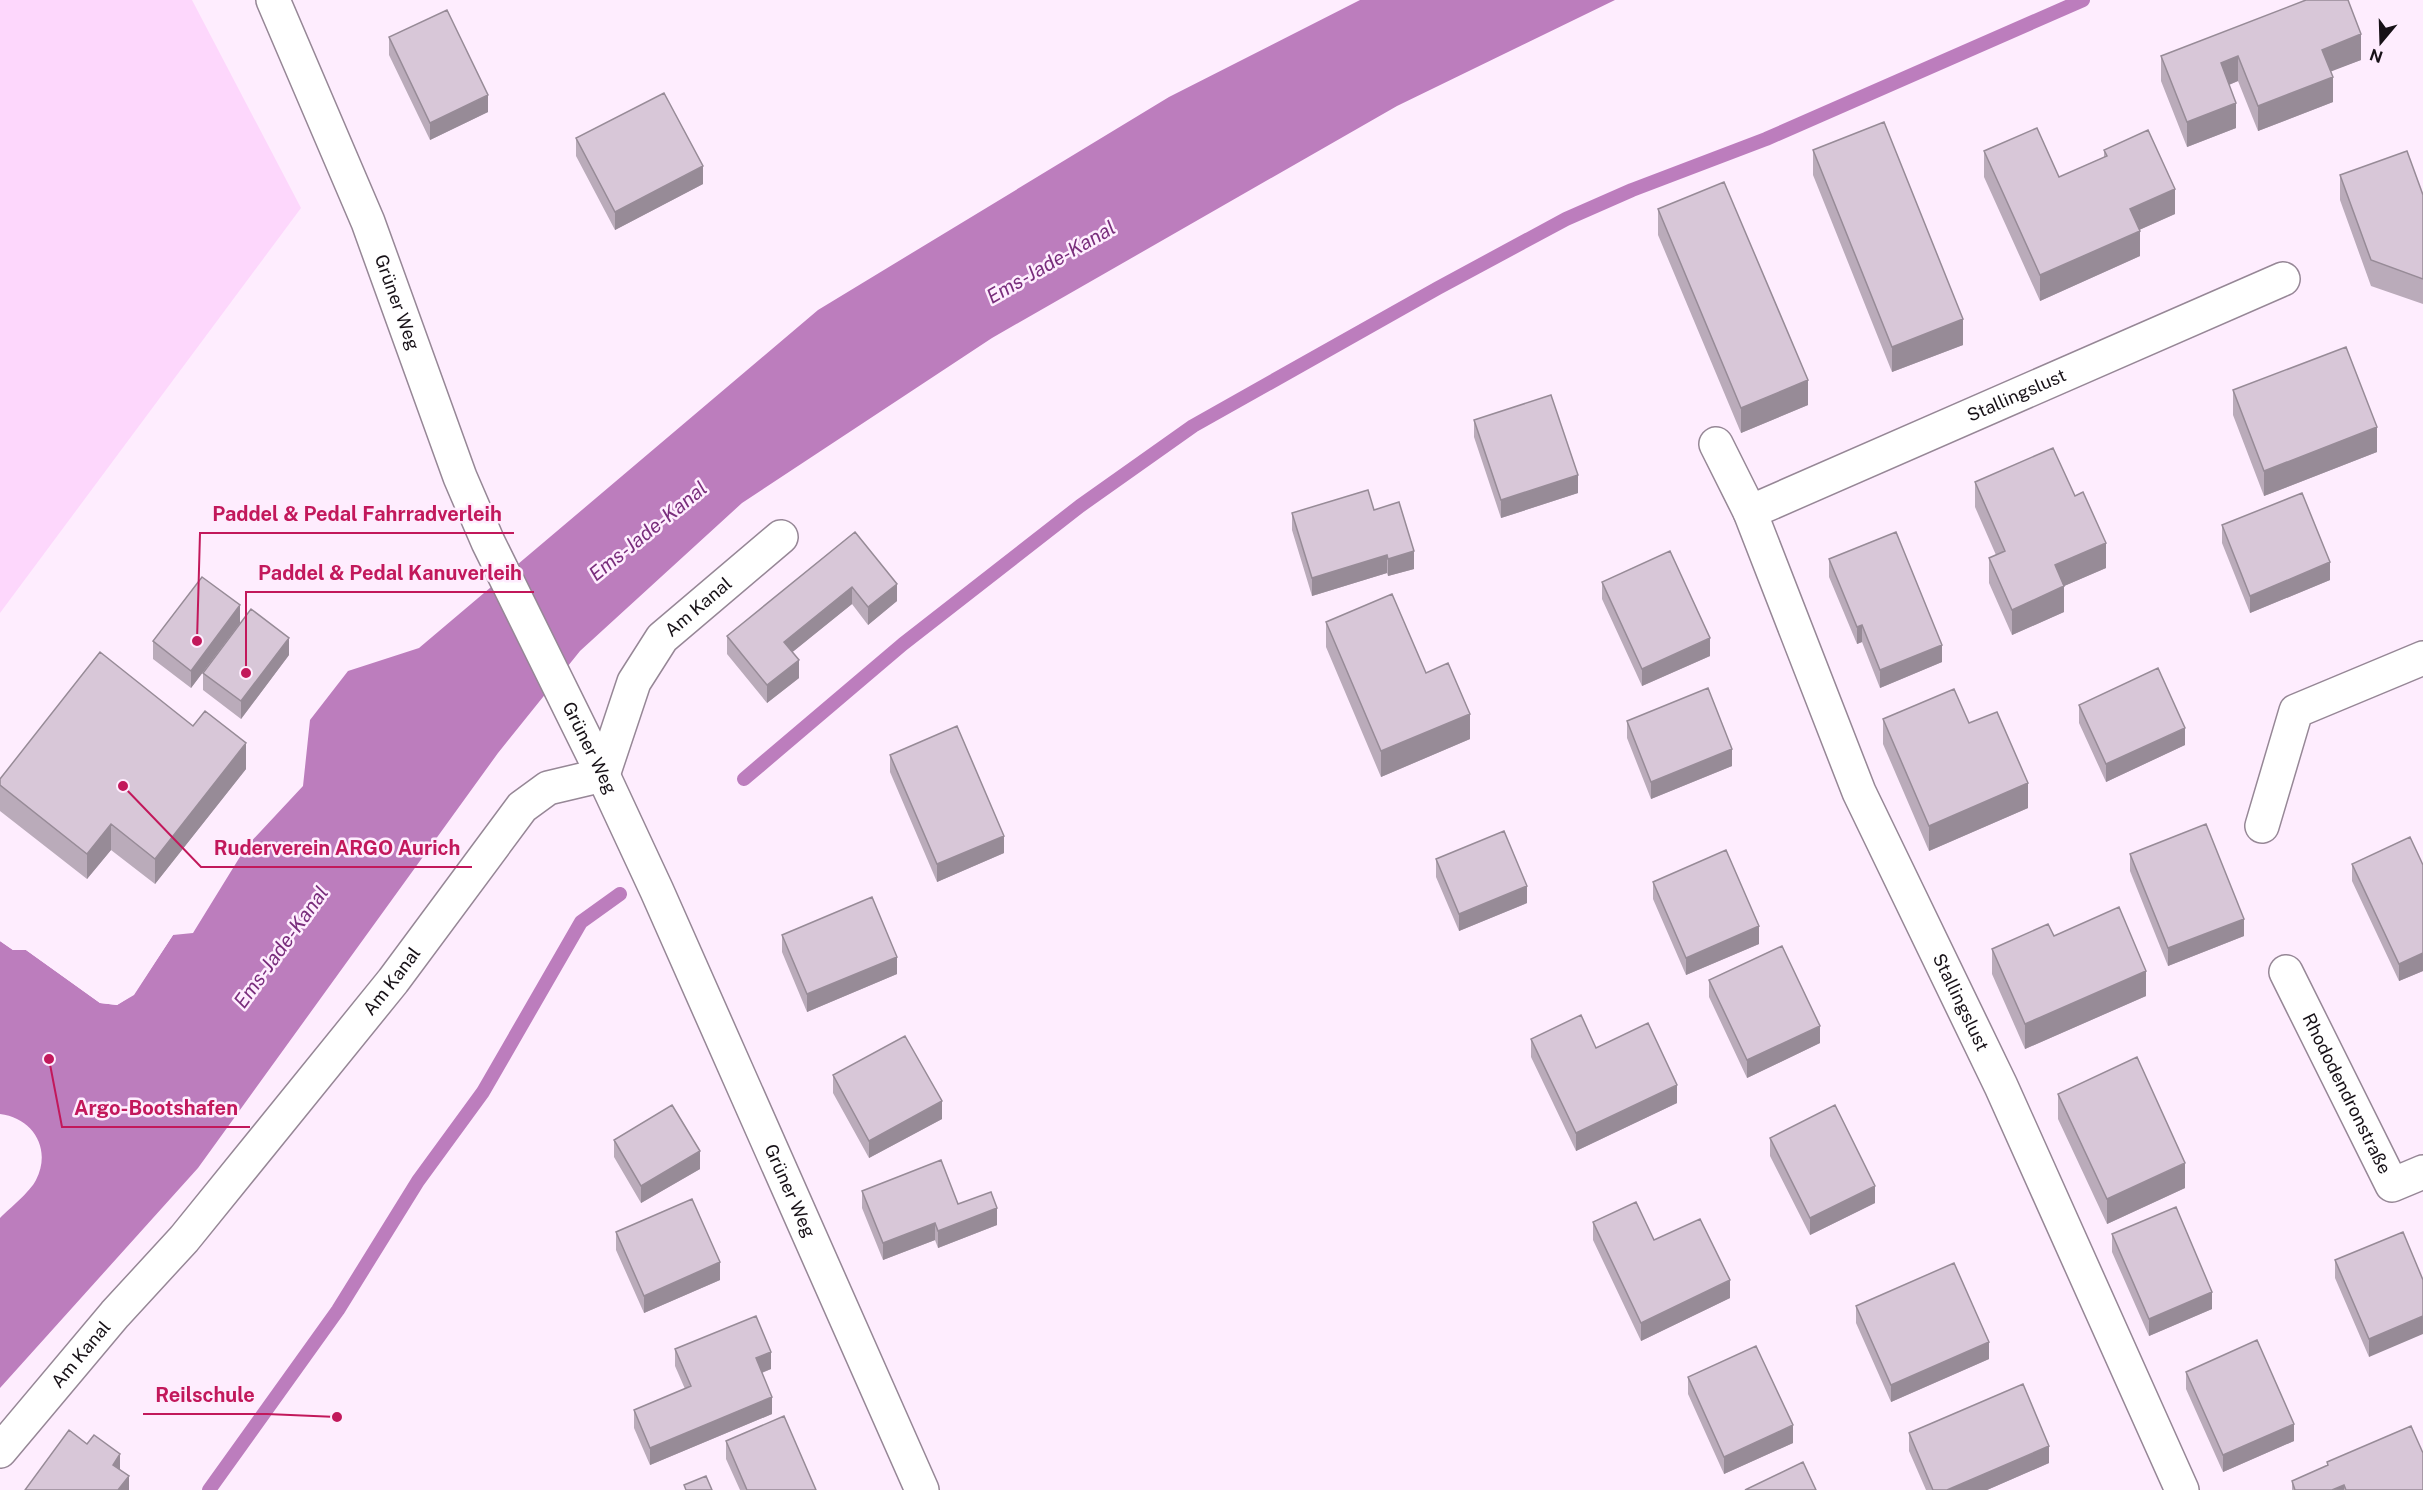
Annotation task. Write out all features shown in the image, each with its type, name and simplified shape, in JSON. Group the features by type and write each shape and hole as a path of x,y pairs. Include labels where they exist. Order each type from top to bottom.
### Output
{"street":[{"name":"Grüner Weg","path":"273,0 368,222 460,477 488,542 603,775 662,902 922,1490"},
{"name":"Stallingslust","path":"1750,512 2283,279"},
{"name":"Stallingslust","path":"1716,444 1750,512 1859,792 2001,1086 2182,1490"},
{"name":"Am Kanal","path":"0,1451 115,1314 183,1239 348,1036 468,882 522,807 548,788 603,775 633,682 662,638 781,537"},
{"path":"2262,826 2296,711 2423,658"},
{"name":"Rhododendronstraße","path":"2286,972 2392,1185 2423,1172"}],"shaded area":[{"path":"0,0 192,0 301,208 0,613"}],"water":[{"name":"Ems-Jade-Kanal","path":"1360,0 1615,0 1397,106 992,338 742,503 580,651 498,753 198,1168 0,1388 0,1218 33,1185 42,1157 36,1137 30,1128 12,1117 0,1114 0,941 13,950 26,950 100,1003 117,1005 134,995 173,935 193,933 246,847 303,786 310,720 348,671 419,648 818,310 1169,97"}],"pier":[{"path":"171,933 173,935 134,994 117,1005 100,1003 26,950 13,950 0,941 1,938 14,947 27,947 101,1000 116,1002 132,992"}],"building":[{"path":"2306,0 2348,0 2361,34 2322,50 2333,77 2258,106 2238,56 2221,63 2236,103 2187,122 2161,56"},
{"path":"447,10 488,95 430,123 389,37"},
{"path":"664,93 703,166 615,212 576,138"},
{"path":"1884,122 1963,319 1892,347 1813,150"},
{"path":"2037,128 2059,177 2107,156 2104,150 2148,130 2175,189 2130,209 2140,231 2040,275 1984,151"},
{"path":"2407,151 2423,195 2423,279 2371,260 2340,175"},
{"path":"1724,182 1808,380 1741,408 1658,209"},
{"path":"2346,347 2377,427 2264,471 2233,390"},
{"path":"1551,395 1578,475 1501,500 1474,420"},
{"path":"2053,448 2075,496 2083,492 2106,543 2055,565 2064,586 2012,610 1989,558 2005,551 1975,482"},
{"path":"1368,490 1374,510 1399,502 1414,551 1388,559 1387,555 1312,578 1292,513"},
{"path":"2302,493 2330,562 2250,596 2222,525"},
{"path":"855,532 897,584 868,607 852,587 784,642 799,660 767,685 727,636"},
{"path":"1896,532 1942,645 1880,670 1862,625 1857,627 1829,559"},
{"path":"1670,551 1710,638 1642,669 1602,582"},
{"path":"202,577 240,605 191,671 153,641"},
{"path":"1392,594 1426,673 1448,663 1470,714 1381,751 1326,622"},
{"path":"251,609 289,638 241,701 203,673"},
{"path":"100,652 193,726 205,711 246,743 155,859 111,824 87,854 0,785 0,779"},
{"path":"2158,668 2185,728 2106,764 2079,705"},
{"path":"1708,688 1732,749 1651,782 1627,721"},
{"path":"1954,689 1969,723 1997,712 2028,783 1929,826 1883,719"},
{"path":"957,726 1004,836 937,864 890,755"},
{"path":"2206,824 2244,919 2168,948 2130,854"},
{"path":"1504,831 1527,886 1459,914 1436,859"},
{"path":"2410,837 2423,865 2423,953 2399,964 2352,864"},
{"path":"1726,850 1759,926 1686,958 1653,882"},
{"path":"872,897 897,957 807,994 782,935"},
{"path":"2119,907 2146,971 2025,1024 1992,949 2048,924 2054,936"},
{"path":"1782,946 1820,1026 1747,1060 1709,980"},
{"path":"1581,1015 1596,1048 1648,1023 1677,1085 1576,1133 1531,1039"},
{"path":"905,1036 942,1101 869,1141 833,1075"},
{"path":"2137,1057 2185,1163 2107,1199 2058,1094"},
{"path":"672,1105 700,1151 641,1186 614,1140"},
{"path":"1835,1105 1875,1186 1810,1218 1770,1138"},
{"path":"941,1160 958,1204 991,1192 997,1208 938,1231 935,1223 883,1243 862,1191"},
{"path":"692,1199 720,1262 644,1296 616,1232"},
{"path":"1636,1202 1654,1240 1700,1219 1730,1280 1641,1323 1593,1222"},
{"path":"2176,1207 2212,1292 2149,1319 2112,1234"},
{"path":"2403,1232 2423,1280 2423,1316 2369,1339 2335,1260"},
{"path":"1954,1263 1989,1342 1891,1385 1856,1306"},
{"path":"756,1316 771,1352 756,1358 772,1397 650,1448 634,1410 691,1386 675,1349"},
{"path":"2257,1340 2294,1424 2223,1455 2186,1372"},
{"path":"1756,1346 1793,1425 1724,1457 1688,1377"},
{"path":"2023,1384 2049,1446 1947,1490 1933,1490 1909,1433"},
{"path":"784,1416 816,1490 747,1490 726,1441"},
{"path":"2411,1426 2423,1453 2423,1490 2346,1490 2344,1485 2332,1490 2295,1490 2292,1481 2328,1465 2327,1462"},
{"path":"69,1430 87,1444 94,1435 120,1454 113,1465 129,1476 118,1490 25,1490"},
{"path":"1803,1462 1816,1490 1745,1490"},
{"path":"706,1476 712,1490 686,1490 684,1485"}],"waterway":[{"path":"744,779 903,644 1080,506 1193,426 1566,219 1632,190 1766,139 2083,0"},
{"path":"209,1490 338,1310 418,1181 483,1092 581,922 620,894"}],"place":[{"name":"Paddel & Pedal Fahrradverleih","path":"197,641"},
{"name":"Paddel & Pedal Kanuverleih","path":"246,673"},
{"name":"Ruderverein ARGO Aurich","path":"123,786"},
{"name":"Argo-Bootshafen","path":"49,1059"},
{"name":"Reilschule","path":"337,1417"}]}
